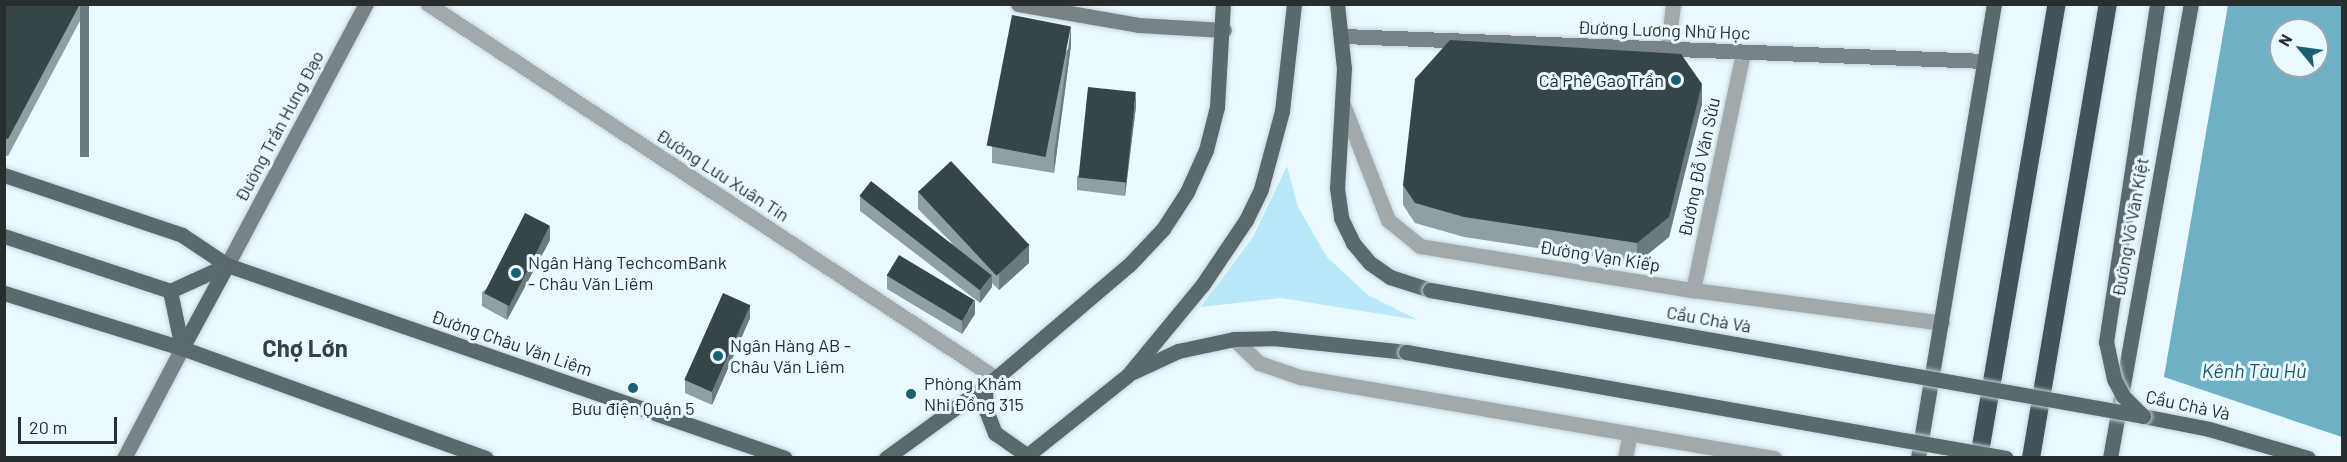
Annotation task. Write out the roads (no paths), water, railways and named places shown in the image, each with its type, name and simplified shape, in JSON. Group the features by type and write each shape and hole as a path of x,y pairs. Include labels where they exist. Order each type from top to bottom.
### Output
{"highway":[{"path":"1979,458 2058,4"},
{"path":"2031,458 2108,4"}],"main road":[{"path":"886,458 991,382 1129,265 1162,229 1187,192 1206,150 1217,107 1224,30 1223,4"},
{"path":"991,382 986,410 995,433 1025,457 1128,375 1227,251 1261,189 1282,111 1294,4"},
{"name":"Cầu Chà Và","path":"1336,4 1343,36 1337,188 1341,218 1353,243 1370,263 1390,277 1430,290 2143,416 2265,443 2308,458"},
{"path":"1918,458 1994,4"},
{"path":"2143,416 2123,396 2114,379 2106,342 2157,4"},
{"name":"Đường Võ Văn Kiệt","path":"2110,458 2191,4"},
{"name":"Đường Châu Văn Liêm","path":"4,175 182,235 227,265 785,458"},
{"path":"4,236 170,291 227,265"},
{"path":"182,348 227,265"},
{"path":"170,291 182,348"},
{"path":"4,293 182,348 486,458"},
{"path":"1128,375 1178,351 1234,339 1273,338 1406,352 2006,458"}],"street":[{"name":"Đường Trần Hưng Đạo","path":"227,265 366,4"},
{"name":"Đường Lưu Xuân Tín","path":"428,4 991,382"},
{"path":"1018,4 1138,25 1224,30"},
{"path":"1668,49 1673,4"},
{"name":"Đường Lương Nhữ Học","path":"1343,36 1984,62"},
{"name":"Đường Đỗ Văn Sửu","path":"1693,290 1743,52"},
{"name":"Đường Vạn Kiếp","path":"1342,102 1388,220 1420,246 1693,290 1942,322"},
{"path":"1234,339 1258,363 1300,377 1773,458"},
{"path":"124,458 182,348"},
{"path":"1625,458 1630,433"}],"water":[{"name":"Kênh Tàu Hủ","path":"2228,5 2342,5 2342,457 2150,458"}],"place":[{"name":"Cà Phê Gao Trần","path":"1676,80"},
{"name":"Ngân Hàng TechcomBank - Châu Văn Liêm","path":"516,273"},
{"name":"Ngân Hàng AB - Châu Văn Liêm","path":"718,356"},
{"name":"Bưu điện Quận 5","path":"633,388"},
{"name":"Phòng Khám Nhi Đồng 315","path":"911,394"}],"district":[{"name":"Chợ Lớn","path":"305,348"}]}
